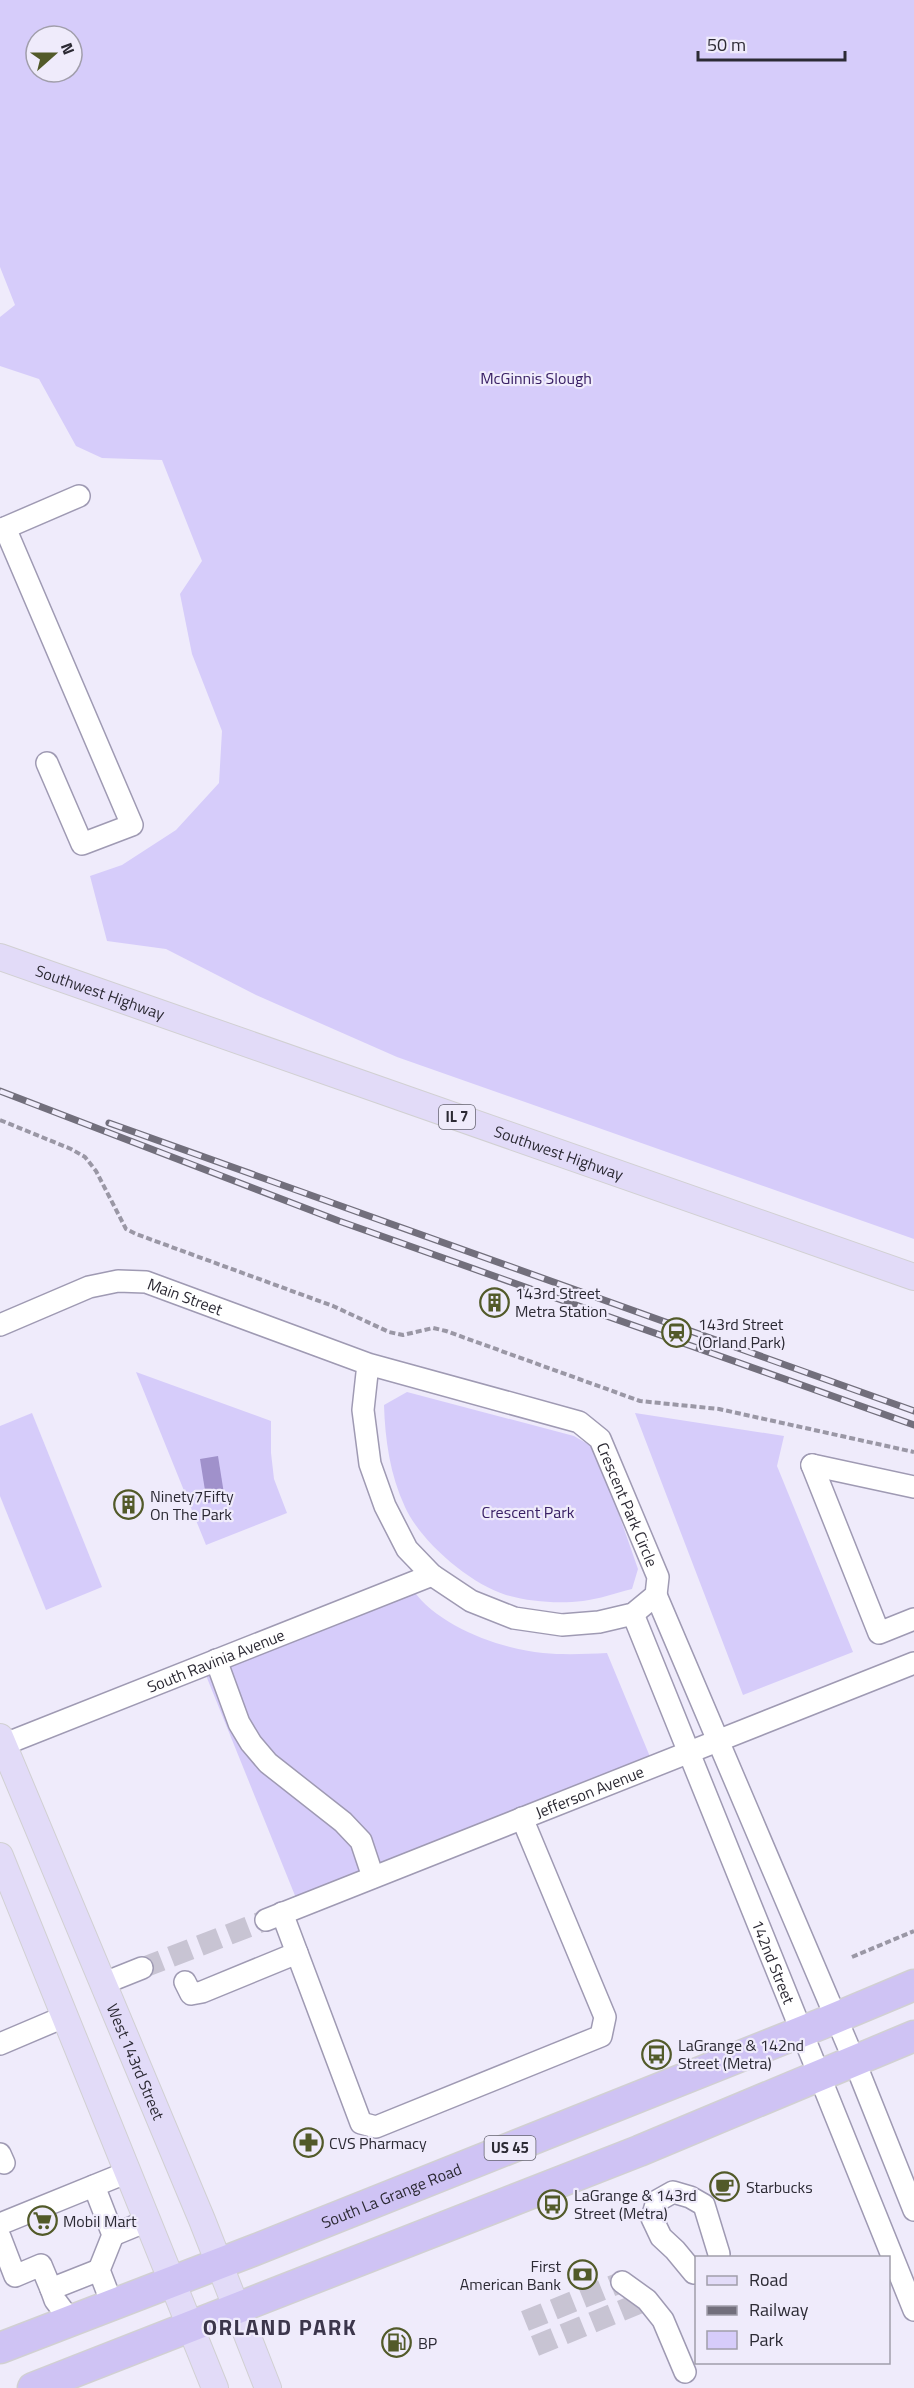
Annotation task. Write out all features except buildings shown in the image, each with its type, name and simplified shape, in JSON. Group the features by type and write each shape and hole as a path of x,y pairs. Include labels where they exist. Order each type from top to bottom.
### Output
{"highway":[{"name":"South La Grange Road","path":"3,2340 70,2320 219,2264 836,2018 914,1984"},
{"path":"33,2388 639,2151 914,2036"}],"main road":[{"name":"Southwest Highway","path":"0,957 914,1277"},
{"name":"West 143rd Street","path":"1,1743 219,2264 268,2388"},
{"path":"0,1856 215,2388"}],"street":[{"path":"46,763 82,844 132,825 2,529 79,496"},
{"name":"Main Street","path":"0,1325 89,1287 118,1281 146,1282 368,1364"},
{"path":"368,1364 363,1410 370,1464 385,1506 407,1549 432,1575 471,1601 514,1618 562,1625 598,1622 633,1614 656,1595 854,2060 914,2210"},
{"name":"Crescent Park Circle","path":"368,1364 579,1422 600,1439 658,1577 656,1595"},
{"path":"914,1487 812,1465 879,1633 914,1619"},
{"name":"South Ravinia Avenue","path":"1,1743 432,1575"},
{"name":"142nd Street","path":"633,1614 914,2310"},
{"path":"216,1660 239,1723 251,1743 268,1763 343,1822 361,1841 373,1877"},
{"name":"Jefferson Avenue","path":"297,1953 274,1917 914,1663"},
{"path":"185,1982 191,1994 202,1992 297,1953 361,2123 376,2127 601,2036 605,2018 522,1818"},
{"path":"102,1984 142,1968"},
{"path":"0,2044 66,2016"},
{"path":"0,2224 128,2172"},
{"path":"94,2186 113,2235 99,2270 111,2304"},
{"path":"694,2273 661,2237 652,2218 657,2201 673,2192 690,2197 704,2205 719,2254"},
{"path":"113,2235 147,2221"},
{"path":"0,2237 15,2276 41,2265 55,2300 70,2320"},
{"path":"51,2289 99,2270"},
{"path":"624,2288 646,2300 663,2320 685,2372"}],"path":[{"path":"0,1120 85,1157 96,1171 126,1229 333,1306 389,1332 403,1335 433,1328 640,1401 719,1409 914,1452"},
{"path":"852,1957 914,1931"}],"green space":[{"name":"McGinnis Slough","path":"0,0 914,0 914,1239 397,1057 256,995 166,949 107,941 90,876 122,865 176,830 219,783 222,731 192,654 180,594 202,561 162,460 102,458 76,446 39,379 0,366 0,317 15,305 0,267"},
{"path":"136,1372 271,1421 274,1479 287,1513 206,1545"},
{"name":"Crescent Park","path":"407,1392 574,1436 591,1446 606,1477 638,1569 632,1589 574,1602 525,1599 492,1589 448,1560 422,1534 412,1520 400,1495 392,1470 384,1405"},
{"path":"32,1413 102,1587 46,1610 0,1496 0,1426"},
{"path":"635,1413 784,1436 777,1466 853,1652 743,1695"},
{"path":"413,1590 424,1603 454,1625 471,1634 508,1647 543,1653 607,1653 653,1764 298,1903 205,1673"}],"shaded area":[{"name":"Ninety7Fifty On The Park","path":"218,1456 225,1500 207,1503 200,1459"}],"tunnel":[{"path":"142,1968 266,1920"},
{"path":"525,2321 622,2282"},
{"path":"535,2346 647,2300"}],"railway":[{"path":"0,1091 339,1221 914,1425"},
{"path":"109,1123 914,1411"}],"place":[{"name":"143rd Street Metra Station","path":"494,1302"},
{"name":"143rd Street (Orland Park)","path":"677,1333"},
{"name":"Ninety7Fifty On The Park","path":"129,1505"},
{"name":"LaGrange & 142nd Street (Metra)","path":"657,2054"},
{"name":"CVS Pharmacy","path":"308,2143"},
{"name":"Starbucks","path":"725,2187"},
{"name":"LaGrange & 143rd Street (Metra)","path":"553,2204"},
{"name":"Mobil Mart","path":"42,2221"},
{"name":"First American Bank","path":"582,2275"},
{"name":"BP","path":"397,2343"}],"district":[{"name":"ORLAND PARK","path":"280,2327"}]}
